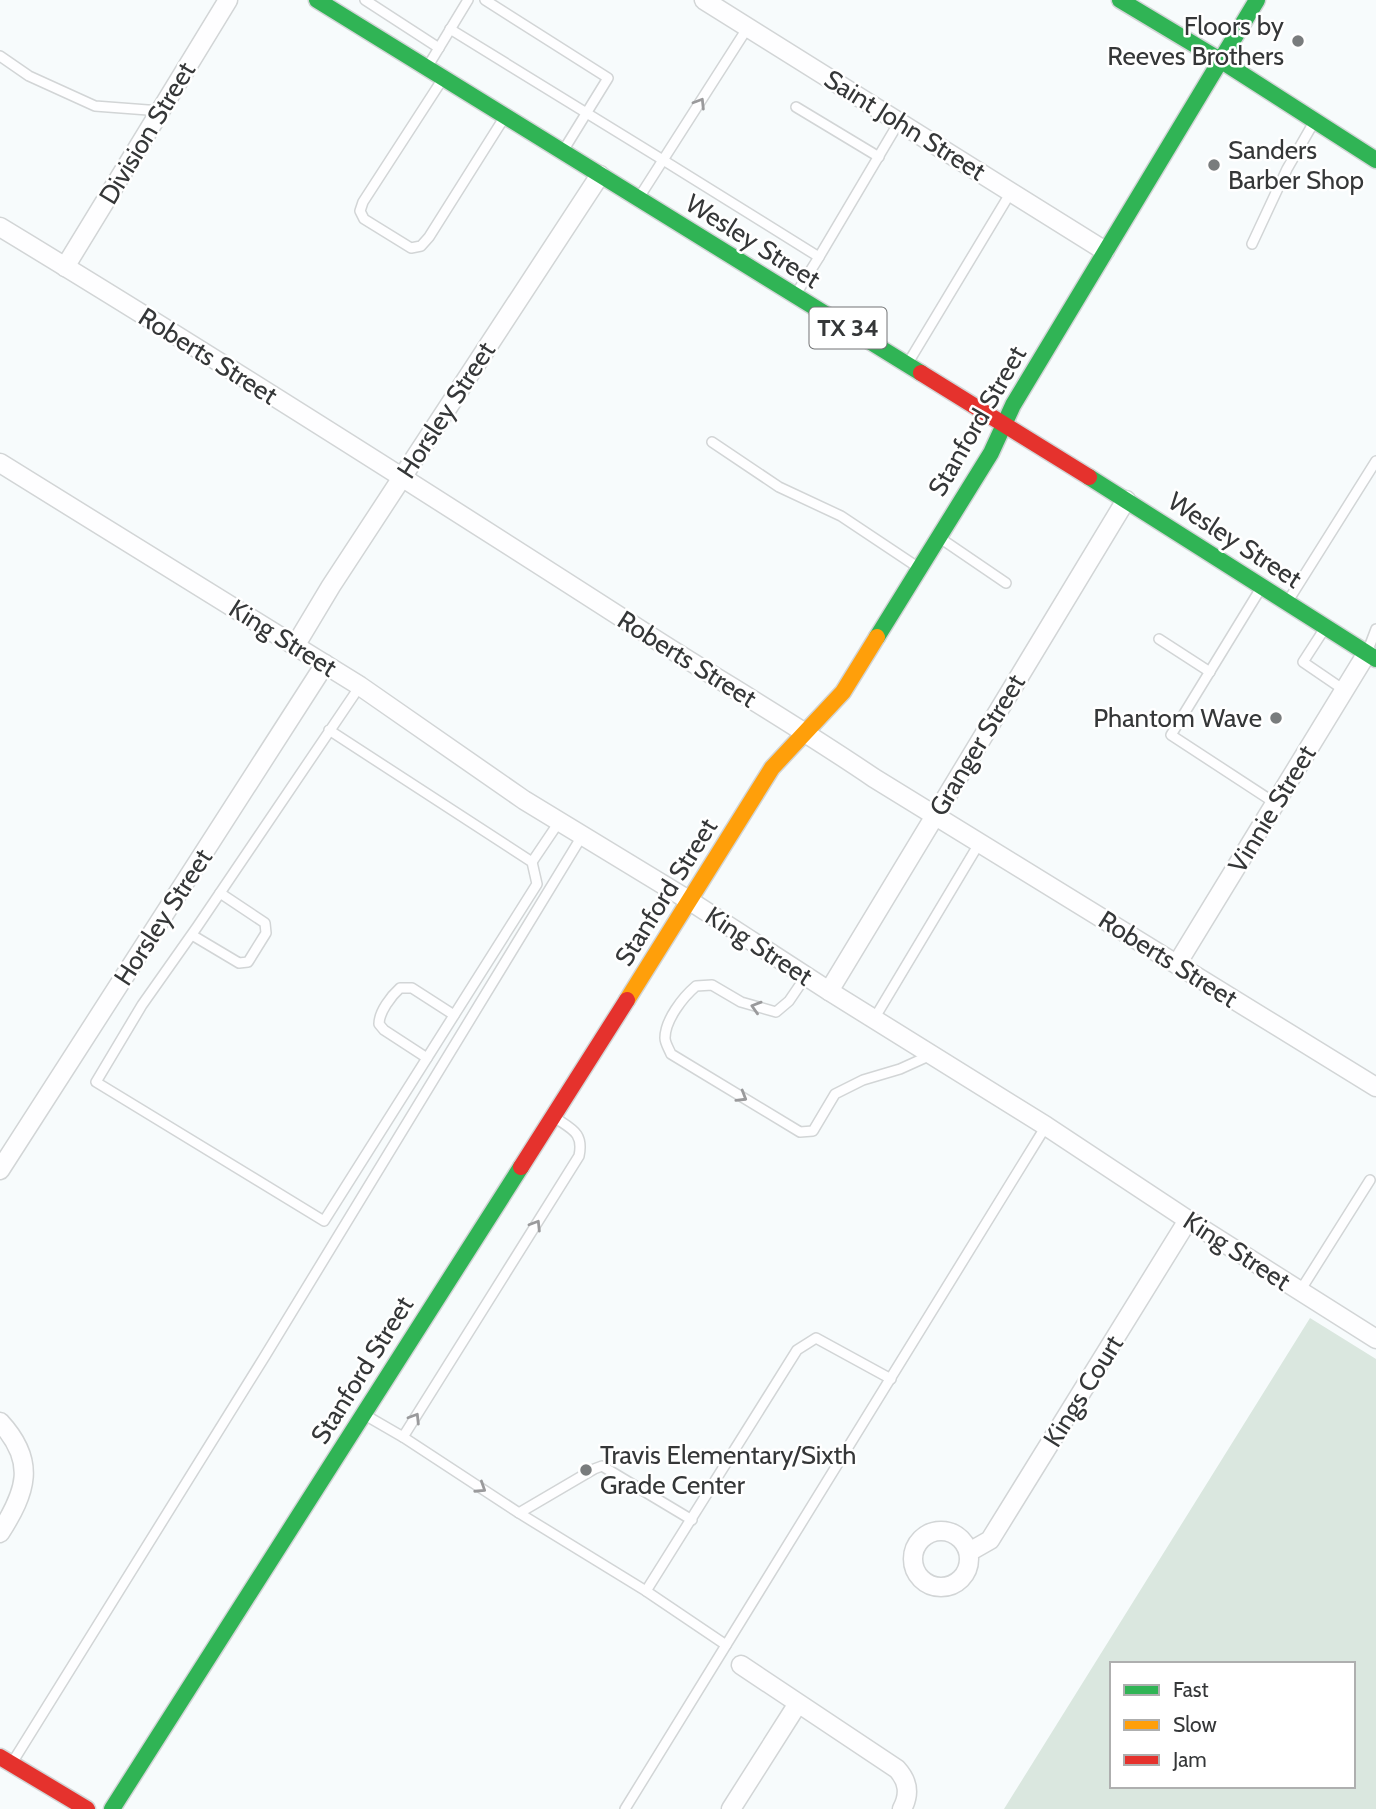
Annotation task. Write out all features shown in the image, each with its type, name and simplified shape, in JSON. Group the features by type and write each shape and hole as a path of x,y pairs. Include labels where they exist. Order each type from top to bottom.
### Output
{"street":[{"name":"Division Street","path":"65,267 228,0"},
{"name":"Wesley Street","path":"317,0 1126,500 1371,656"},
{"name":"Saint John Street","path":"704,0 1105,251"},
{"path":"1120,0 1220,60 1376,160"},
{"name":"Stanford Street","path":"112,1809 772,768 843,692 991,453 1013,405 1257,0"},
{"name":"Horsley Street","path":"295,646 402,476 600,175"},
{"name":"Roberts Street","path":"0,227 402,476 874,778 1376,1087"},
{"name":"King Street","path":"0,463 359,685 559,822 690,901 1046,1126 1376,1339"},
{"name":"Granger Street","path":"829,991 1126,500"},
{"name":"Vinnie Street","path":"1177,964 1345,690 1371,656"},
{"name":"Horsley Street","path":"0,1170 325,664"},
{"name":"Kings Court","path":"969,1552 990,1540 1188,1220"},
{"path":"0,1422 21,1451 24,1468 23,1489 0,1533"},
{"path":"741,1665 897,1769 904,1777 907,1788 907,1800 902,1809"},
{"path":"731,1809 797,1704"},
{"path":"6,1761 86,1809"}],"lane":[{"path":"365,0 439,48"},
{"path":"427,68 468,0"},
{"path":"485,0 608,78 562,152"},
{"path":"639,199 748,27"},
{"path":"450,29 819,257"},
{"path":"0,56 29,76 95,106 160,111"},
{"path":"444,78 363,202 360,211 364,219 411,248 421,246 505,116"},
{"path":"796,107 879,157"},
{"path":"1252,244 1283,178 1315,121"},
{"path":"795,296 900,122"},
{"path":"907,365 1011,192"},
{"path":"712,442 779,488 841,516 919,568"},
{"path":"1287,602 1376,461"},
{"path":"939,537 1006,583"},
{"path":"1262,586 1171,735 1275,803"},
{"path":"1325,627 1303,662 1345,690"},
{"path":"1371,656 1376,629"},
{"path":"1159,639 1210,672"},
{"path":"329,730 532,862 537,884 324,1221 96,1082 142,1005 359,685"},
{"path":"532,862 559,822"},
{"path":"6,1761 272,1344 582,836"},
{"path":"874,1019 980,842"},
{"path":"191,935 239,963 248,962 266,933 265,923 220,893"},
{"path":"806,976 789,1001 776,1012 741,1002 712,985 696,986 687,993 668,1024 665,1040 671,1054 800,1132 813,1131 835,1094 863,1080 900,1069 931,1055"},
{"path":"427,1058 379,1024 379,1018 394,993 400,988 412,988 454,1015"},
{"path":"403,1437 579,1156 579,1136 553,1116"},
{"path":"625,1809 1046,1126"},
{"path":"1300,1291 1370,1180"},
{"path":"646,1591 797,1350 816,1338 891,1379"},
{"path":"364,1414 646,1591 726,1645"},
{"path":"519,1513 602,1466 692,1520"}],"shaded area":[{"path":"1310,1318 1376,1359 1376,1809 1004,1809"}],"traffic: fast":[{"path":"317,0 921,373"},
{"path":"1120,0 1220,60 1376,160"},
{"path":"877,637 991,453 1013,405 1257,0"},
{"path":"1089,477 1376,659"},
{"path":"112,1809 521,1167"}],"traffic: slow":[{"path":"627,1000 772,768 843,692 877,637"}],"traffic: jam":[{"path":"921,373 1089,477"},
{"path":"521,1167 627,1000"},
{"path":"0,1757 87,1809"}],"place":[{"name":"Floors by Reeves Brothers","path":"1298,41"},
{"name":"Sanders Barber Shop","path":"1214,165"},
{"name":"Phantom Wave","path":"1276,718"},
{"name":"Travis Elementary/Sixth Grade Center","path":"586,1470"}]}
